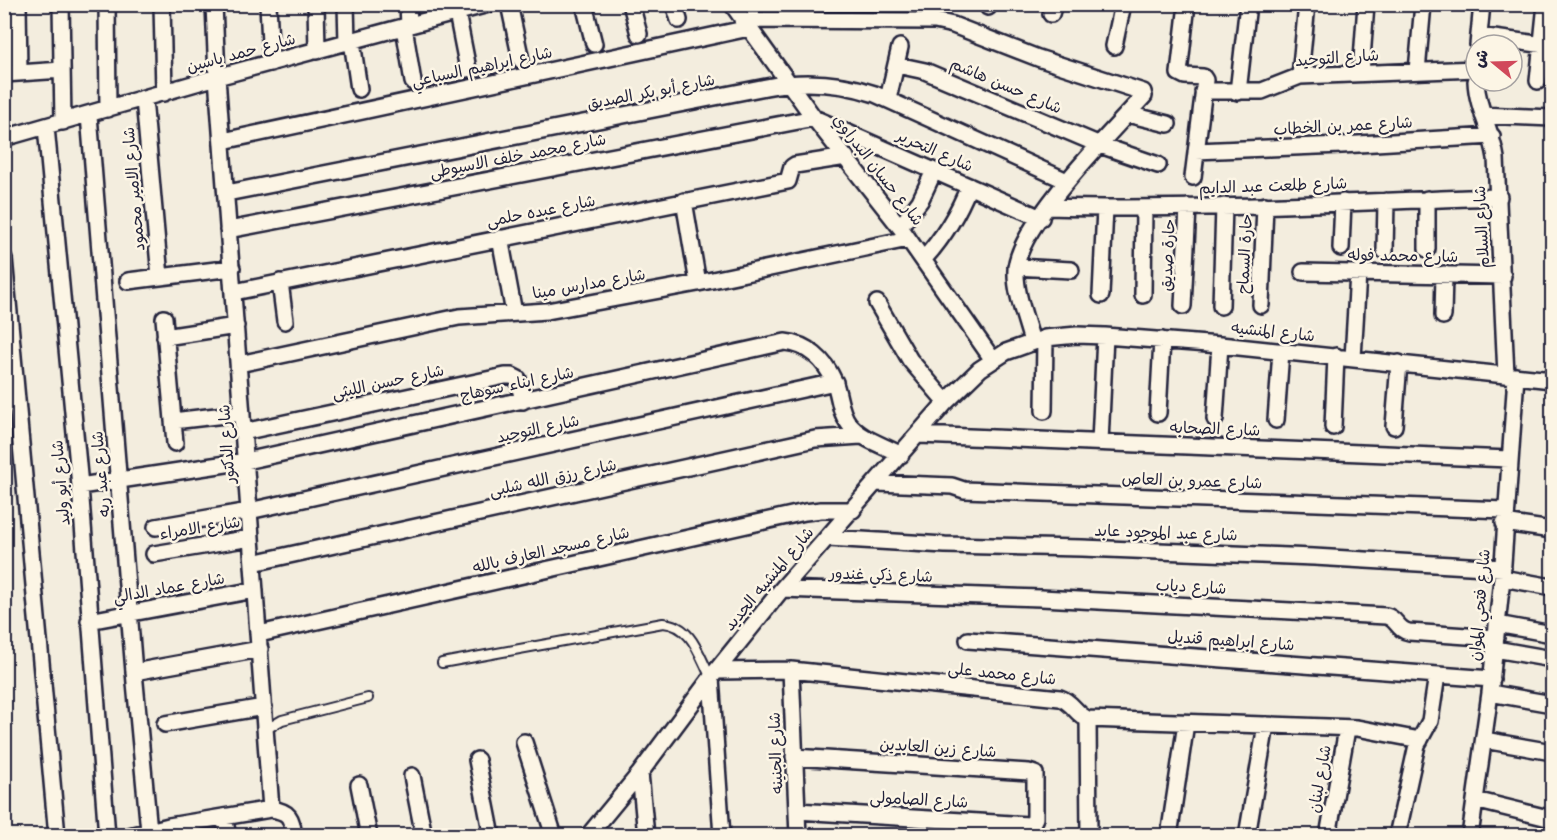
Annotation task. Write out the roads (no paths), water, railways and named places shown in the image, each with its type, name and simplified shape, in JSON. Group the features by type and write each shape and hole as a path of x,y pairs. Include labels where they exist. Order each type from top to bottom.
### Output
{"street":[{"path":"18,4 12,74 62,70"},
{"path":"61,4 63,122"},
{"path":"107,4 108,109"},
{"path":"162,4 164,93"},
{"name":"شارع الدكتور","path":"214,4 228,230 240,364 243,432 272,809"},
{"path":"268,4 271,63"},
{"path":"316,4 317,51"},
{"path":"346,4 359,89"},
{"path":"408,4 407,26 413,82"},
{"name":"شارع حمد ياسين","path":"5,136 46,127 217,77 488,4"},
{"path":"509,4 521,60"},
{"path":"584,4 594,44"},
{"path":"631,4 639,34"},
{"path":"674,4 679,20"},
{"name":"شارع حسان البدراوي","path":"732,4 814,118 904,233 993,360"},
{"path":"1114,46 1122,4"},
{"name":"شارع التوحيد","path":"1187,4 1179,73 1204,85 1238,92 1262,91 1300,76 1464,70"},
{"path":"1238,92 1248,4"},
{"path":"1300,76 1307,4"},
{"path":"1361,74 1366,4"},
{"path":"1417,71 1424,4"},
{"path":"1480,33 1482,4"},
{"path":"1538,81 1547,45 1546,4"},
{"path":"467,9 468,69"},
{"name":"شارع ابراهيم السباعي","path":"223,141 746,24 935,21 1143,92 1144,96 1128,114"},
{"path":"1524,44 1547,45"},
{"path":"888,99 900,47"},
{"name":"شارع حسن هاشم","path":"897,65 925,71 1100,145 1158,165"},
{"name":"شارع أبو بكر الصديق","path":"226,193 789,84 815,83 845,86 888,99 1067,181"},
{"path":"1193,177 1204,85"},
{"name":"شارع السلام","path":"1478,93 1483,116 1492,136 1497,158 1511,375"},
{"name":"شارع الامير محمود","path":"144,99 160,277"},
{"path":"1044,411 1039,340 1016,280 1016,267 1023,243 1067,181 1128,114 1168,124"},
{"name":"شارع عبد ربه","path":"89,115 149,831"},
{"path":"1483,116 1552,118"},
{"name":"شارع التحرير","path":"814,118 969,186 1044,212"},
{"name":"شارع محمد خلف الاسيوطى","path":"228,230 814,118"},
{"name":"شارع أبو وليد","path":"46,127 80,486 107,836"},
{"name":"شارع عمر بن الخطاب","path":"1196,151 1492,136"},
{"name":"شارع عبده حلمى","path":"234,292 788,180 792,167 795,165 846,157"},
{"path":"904,233 934,171"},
{"path":"923,260 950,226 969,186"},
{"name":"شارع طلعت عبد الدايم","path":"1044,212 1105,208 1499,197"},
{"path":"1427,200 1427,249"},
{"path":"684,201 698,283"},
{"path":"1385,251 1386,201"},
{"path":"1341,248 1343,202"},
{"name":"حارة السماح","path":"1261,305 1265,205"},
{"path":"1221,306 1224,206"},
{"name":"حارة صديق","path":"1183,306 1188,207"},
{"path":"1101,295 1105,208"},
{"path":"1143,296 1144,208"},
{"name":"شارع مدارس مينا","path":"240,364 459,318 547,311 698,283 904,233"},
{"path":"500,238 514,313"},
{"path":"4,258 57,836"},
{"path":"1016,267 1071,270"},
{"path":"128,280 232,268"},
{"name":"شارع محمد فوله","path":"1304,272 1503,276"},
{"path":"1353,358 1358,273"},
{"path":"1443,316 1444,274"},
{"path":"280,282 285,321"},
{"path":"877,303 910,360 946,402"},
{"path":"164,318 175,442"},
{"path":"165,337 236,326"},
{"name":"شارع المنشيه","path":"993,360 1039,340 1077,335 1105,336 1336,356 1552,380"},
{"path":"1100,442 1105,336"},
{"path":"1158,413 1162,340"},
{"name":"شارع ابناء سوهاج","path":"80,486 246,461 785,342 796,343 814,354 835,382"},
{"path":"1215,419 1220,345"},
{"path":"1276,420 1281,351"},
{"path":"1333,427 1336,356"},
{"name":"شارع المنشيه الجديد","path":"588,836 640,774 713,675 782,589 946,402 969,379 993,360"},
{"path":"1394,426 1399,363"},
{"name":"شارع فتحي الموان","path":"1470,836 1491,686 1502,573 1509,459 1511,375"},
{"name":"شارع حسن الليثى","path":"243,432 505,376 518,379 523,401"},
{"path":"835,382 848,423 861,436 901,455"},
{"name":"شارع التوحيد","path":"156,527 249,511 835,382"},
{"path":"173,421 242,413"},
{"name":"شارع الصحابه","path":"919,435 1509,459"},
{"name":"شارع رزق الله شلبى","path":"254,563 815,439 861,436"},
{"name":"شارع عمرو بن العاص","path":"877,483 952,486 962,490 1505,517 1552,530"},
{"name":"شارع مسجد العارف بالله","path":"134,672 805,512 853,510"},
{"name":"شارع الامراء","path":"154,554 251,538"},
{"name":"شارع عبد الموجود عابد","path":"828,538 945,545 1093,548 1502,573 1552,587"},
{"name":"شارع ذكي غندور","path":"782,589 979,596"},
{"name":"شارع عماد الدالي","path":"89,621 255,591"},
{"name":"شارع دياب","path":"979,596 1386,616 1393,618 1400,629 1409,632 1496,637"},
{"path":"1496,637 1552,634"},
{"path":"1496,637 1552,659"},
{"name":"شارع ابراهيم قنديل","path":"968,640 1437,675 1491,686 1552,704"},
{"name":"شارع محمد على","path":"713,675 791,670 1060,698 1071,703 1088,719"},
{"name":"شارع الجنينه","path":"791,670 798,836"},
{"path":"713,675 722,836"},
{"path":"1397,836 1420,740 1430,721 1437,675"},
{"path":"165,724 264,707"},
{"path":"1089,836 1088,719 1370,729 1420,740"},
{"path":"1169,836 1186,723"},
{"path":"1247,836 1266,725"},
{"name":"شارع لبنان","path":"1328,836 1347,729"},
{"path":"1484,740 1552,752"},
{"path":"524,741 554,836"},
{"name":"شارع زين العابدين","path":"794,757 1033,772 1035,818"},
{"path":"477,760 492,836"},
{"path":"640,774 646,836"},
{"path":"412,776 424,836"},
{"path":"359,785 369,836"},
{"path":"1475,800 1552,819"},
{"path":"129,836 149,831 170,831 224,817 272,809 287,813 291,817 294,836"},
{"name":"شارع الصامولى","path":"797,811 1026,825 1032,824 1035,818"},
{"path":"224,817 228,836"}],"lane":[{"path":"442,663 663,622 679,626 689,635 713,675"},
{"path":"266,730 282,720 368,698"}]}
